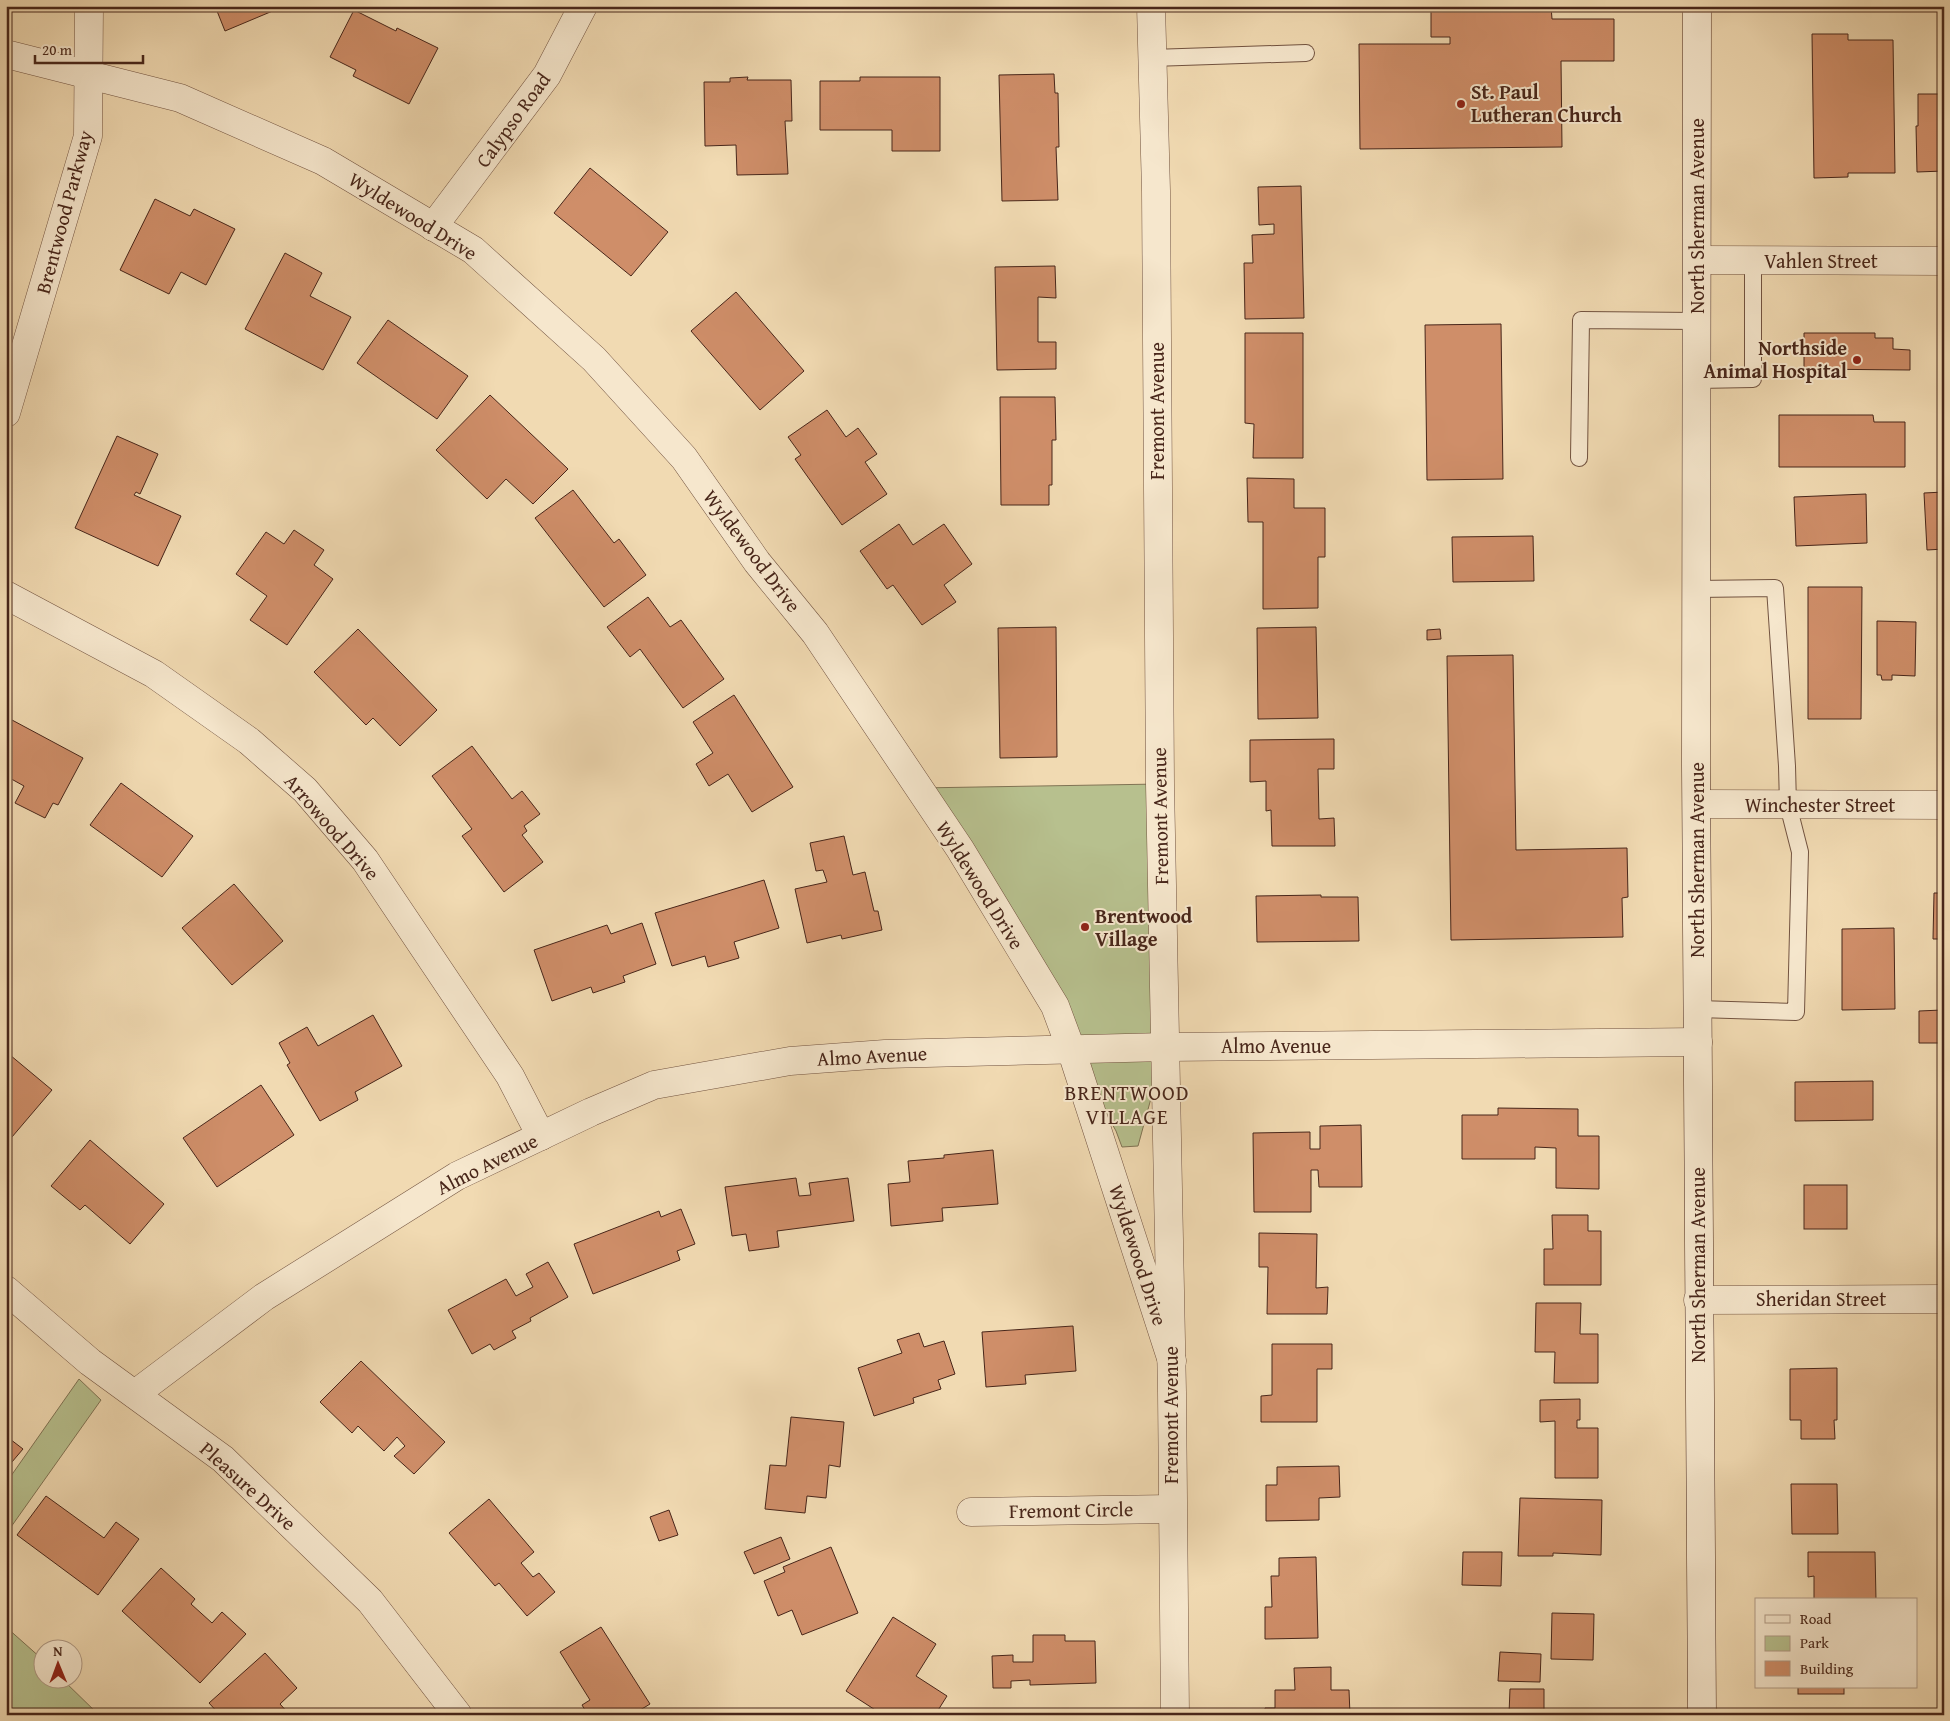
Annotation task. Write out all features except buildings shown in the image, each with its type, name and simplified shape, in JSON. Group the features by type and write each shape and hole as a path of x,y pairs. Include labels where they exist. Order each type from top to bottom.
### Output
{"street":[{"name":"Brentwood Parkway","path":"6,413 88,136 89,6"},
{"name":"Calypso Road","path":"433,227 547,76 583,6"},
{"name":"Fremont Avenue","path":"1151,6 1156,191 1160,784 1172,1362 1175,1715"},
{"name":"North Sherman Avenue","path":"1697,6 1698,1300 1702,1715"},
{"name":"Wyldewood Drive","path":"6,54 180,98 323,161 473,250 594,359 684,458 757,562 815,633 960,848 1055,1006 1072,1049 1172,1362"},
{"name":"Vahlen Street","path":"1698,260 1944,261"},
{"name":"Arrowood Drive","path":"6,595 154,674 249,741 305,790 370,868 510,1076 541,1136"},
{"name":"Winchester Street","path":"1697,804 1944,806"},
{"name":"Almo Avenue","path":"135,1394 264,1297 457,1176 654,1085 790,1060 885,1054 1164,1047 1698,1042"},
{"name":"Pleasure Drive","path":"6,1290 90,1362 224,1459 370,1601 458,1715"},
{"name":"Sheridan Street","path":"1698,1300 1944,1298"},
{"name":"Fremont Circle","path":"971,1512 1172,1509"}],"lane":[{"path":"1152,58 1306,53"},
{"path":"1698,380 1753,379 1753,260"},
{"path":"1579,458 1581,320 1697,321"},
{"path":"1696,589 1775,588 1788,805 1800,852 1796,1012 1698,1009"}],"green space":[{"name":"Brentwood Village","path":"1160,784 1165,1047 1138,1146 1122,1147 1116,1131 1071,1049 918,788"},
{"path":"79,1379 101,1400 6,1534 6,1483"},
{"path":"6,1627 32,1650 32,1688 71,1688 99,1715 6,1715"}],"place":[{"name":"St. Paul Lutheran Church","path":"1461,104"},
{"name":"Northside Animal Hospital","path":"1857,360"},
{"name":"Brentwood Village","path":"1085,927"}],"district":[{"name":"BRENTWOOD VILLAGE","path":"1127,1105"}]}
